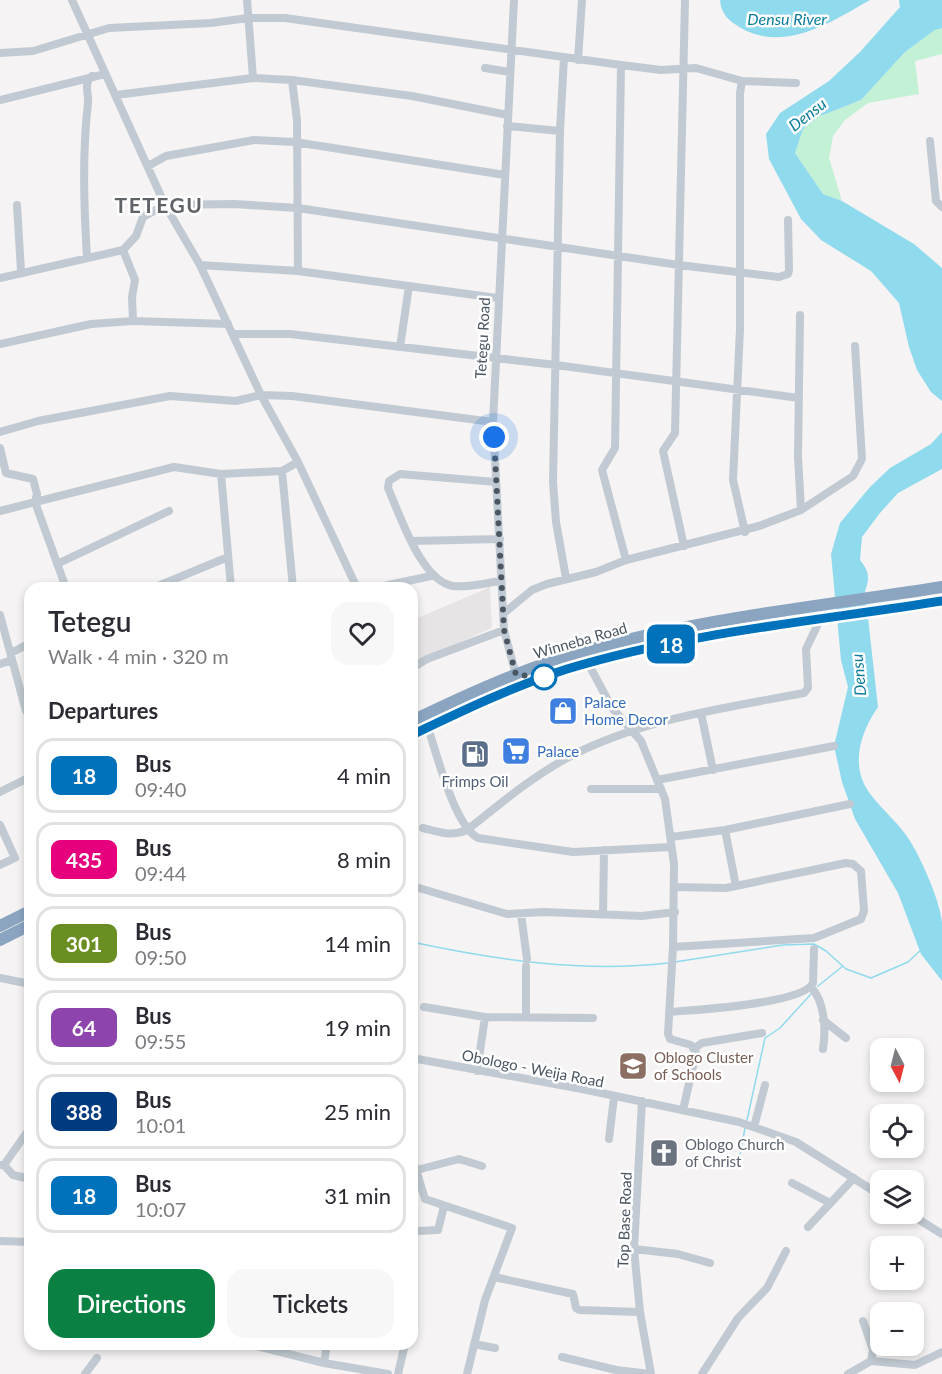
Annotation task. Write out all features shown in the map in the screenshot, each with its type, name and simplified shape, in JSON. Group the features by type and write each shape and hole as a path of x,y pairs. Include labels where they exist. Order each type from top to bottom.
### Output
{"highway":[{"name":"Winneba Road","path":"418,718 516,675 607,645 687,628 942,587"},
{"name":"Winneba Road","path":"418,732 517,688 588,663 691,639 822,622 942,601"},
{"path":"0,926 24,914"},
{"path":"0,940 24,928"}],"street":[{"path":"72,0 165,205 200,265 261,395 298,462 354,582"},
{"path":"247,0 253,78"},
{"name":"Tetegu Road","path":"514,0 497,298 493,422 504,630 516,675"},
{"path":"578,60 582,0"},
{"path":"684,546 663,451 675,433 685,0"},
{"path":"0,53 33,51 109,28 211,23 248,18 300,18 512,48 578,60 621,65 696,68 742,81 796,83"},
{"path":"564,57 557,245 553,482 556,522 566,578"},
{"path":"621,65 618,374 615,448 602,470 626,560"},
{"path":"485,68 510,72"},
{"path":"0,100 105,74"},
{"path":"87,258 83,149 88,100 86,87 92,76"},
{"path":"116,95 253,78 292,80 412,96 508,115"},
{"path":"292,80 297,120 295,142 298,271"},
{"path":"742,81 740,329 732,480 745,532"},
{"path":"507,126 560,131"},
{"path":"148,166 166,156 254,140 295,142 505,175"},
{"path":"930,141 936,201 942,207"},
{"path":"16,205 21,272"},
{"path":"0,278 123,250 136,236 143,217 165,205 298,208 680,265 779,277 788,274 788,220"},
{"path":"123,250 135,280 132,297 133,321"},
{"path":"200,265 298,271 497,298"},
{"path":"400,347 409,286"},
{"path":"800,315 798,483 801,510"},
{"path":"0,344 68,328 133,321 228,324"},
{"path":"234,334 284,333 556,365 799,398"},
{"path":"504,613 532,590 566,578 596,572 626,560 745,532 801,510 853,476 859,467 861,439 855,346"},
{"path":"0,432 59,417 170,396 242,401 261,395 346,401 493,422"},
{"path":"0,448 6,473 33,478 37,494 35,502 64,582"},
{"path":"0,511 174,467 221,474 282,471 298,462"},
{"path":"282,471 292,582"},
{"path":"221,474 230,582"},
{"path":"496,482 400,474 389,481 388,488 431,576 452,586 500,581"},
{"path":"57,564 169,512"},
{"path":"412,541 500,539"},
{"path":"168,582 228,557"},
{"path":"402,582 431,576"},
{"path":"0,615 24,704"},
{"path":"423,828 447,834 467,830 570,756 634,732 700,713 804,693 808,688 806,649 822,622"},
{"path":"418,664 504,630"},
{"path":"0,664 24,647"},
{"path":"588,663 612,708 634,732 648,755 662,789 671,837 675,887 669,1012 670,1039 695,1048"},
{"path":"700,713 712,770"},
{"path":"428,728 452,797 467,830 478,838 530,847 584,852 671,847"},
{"path":"657,780 834,746"},
{"path":"0,792 24,780"},
{"path":"591,789 662,789"},
{"path":"671,837 725,830 850,804"},
{"path":"0,825 15,858 0,865"},
{"path":"725,830 736,886"},
{"path":"603,915 604,850"},
{"path":"673,946 814,938 861,919 864,911 861,871 853,864 835,864 717,889 675,887"},
{"path":"418,888 483,908 521,914 544,912 642,916 675,912"},
{"path":"521,914 527,962 526,1017"},
{"path":"814,948 811,987 819,998 823,1020 823,1049"},
{"path":"0,978 24,983"},
{"path":"669,1012 765,1002 811,987"},
{"path":"424,1006 486,1017 593,1018"},
{"path":"477,1071 486,1017"},
{"path":"823,1020 846,1038"},
{"path":"684,1110 695,1048 702,1043 762,1033"},
{"name":"Obologo - Weija Road","path":"418,1059 642,1101 754,1127 795,1142 870,1188"},
{"path":"754,1127 765,1084"},
{"path":"609,1138 614,1097"},
{"name":"Top Base Road","path":"642,1101 634,1249 640,1312 651,1374"},
{"path":"24,1136 2,1165 14,1175 24,1178"},
{"path":"418,1170 459,1159 482,1166"},
{"path":"418,1175 422,1196 444,1206 512,1228 494,1277 467,1374"},
{"path":"808,1227 854,1178"},
{"path":"792,1183 830,1203"},
{"path":"418,1231 438,1230 444,1206"},
{"path":"924,1223 942,1234"},
{"path":"0,1241 24,1242"},
{"path":"634,1249 678,1254 710,1263"},
{"path":"702,1374 738,1318 766,1288 786,1251"},
{"path":"494,1277 573,1294 576,1308 579,1310 640,1312"},
{"path":"863,1322 873,1350 871,1361"},
{"path":"474,1344 495,1348"},
{"path":"273,1350 324,1363 388,1374"},
{"path":"324,1363 326,1350"},
{"path":"398,1374 404,1350"},
{"path":"848,1374 871,1361 915,1365 942,1352"},
{"path":"562,1357 616,1370 651,1374"},
{"path":"85,1374 97,1358"}],"shaded area":[{"path":"490,587 492,628 418,661 418,618"}],"green space":[{"path":"942,28 942,54 915,61 919,94 868,103 845,120 833,136 829,158 842,201 823,194 795,153 803,129 818,117 861,100 905,52 935,30"}],"water":[{"name":"Densu River","path":"720,0 870,0 807,32 774,37 758,35 729,20"},
{"name":"Densu River","path":"899,0 942,0 942,28 935,30 905,52 861,100 818,117 803,129 795,153 823,194 842,201 914,244 942,268 942,401 931,392 917,370 899,303 871,271 821,240 801,219 769,159 766,134 780,113 829,81 860,52 900,7"},
{"name":"Densu","path":"942,432 942,469 898,493 862,537 860,560 868,575 865,591 878,707 862,739 859,762 864,784 910,841 934,892 942,922 942,981 921,954 898,893 855,819 842,782 834,746 848,687 841,660 831,554 840,523 870,487 890,468 931,444"}],"waterway":[{"path":"418,943 540,963 604,966 668,963"},
{"path":"675,962 783,945 814,944 826,951 846,969 871,978 908,962 921,950"},
{"path":"818,986 843,966"},
{"path":"747,1120 765,1038 780,1028 811,994"},
{"path":"718,1158 732,1160 740,1155 745,1128"}],"bus line":[{"name":"18","path":"418,732 481,703 564,670 619,655 691,639 942,601"}],"place":[{"name":"Palace Home Decor","path":"563,711"},
{"name":"Palace","path":"516,751"},
{"name":"Frimps Oil","path":"475,754"},
{"name":"Oblogo Cluster of Schools","path":"633,1066"},
{"name":"Oblogo Church of Christ","path":"664,1153"}],"district":[{"name":"TETEGU","path":"159,204"}],"route":[{"path":"494,437 504,630 516,675 544,677"}]}
